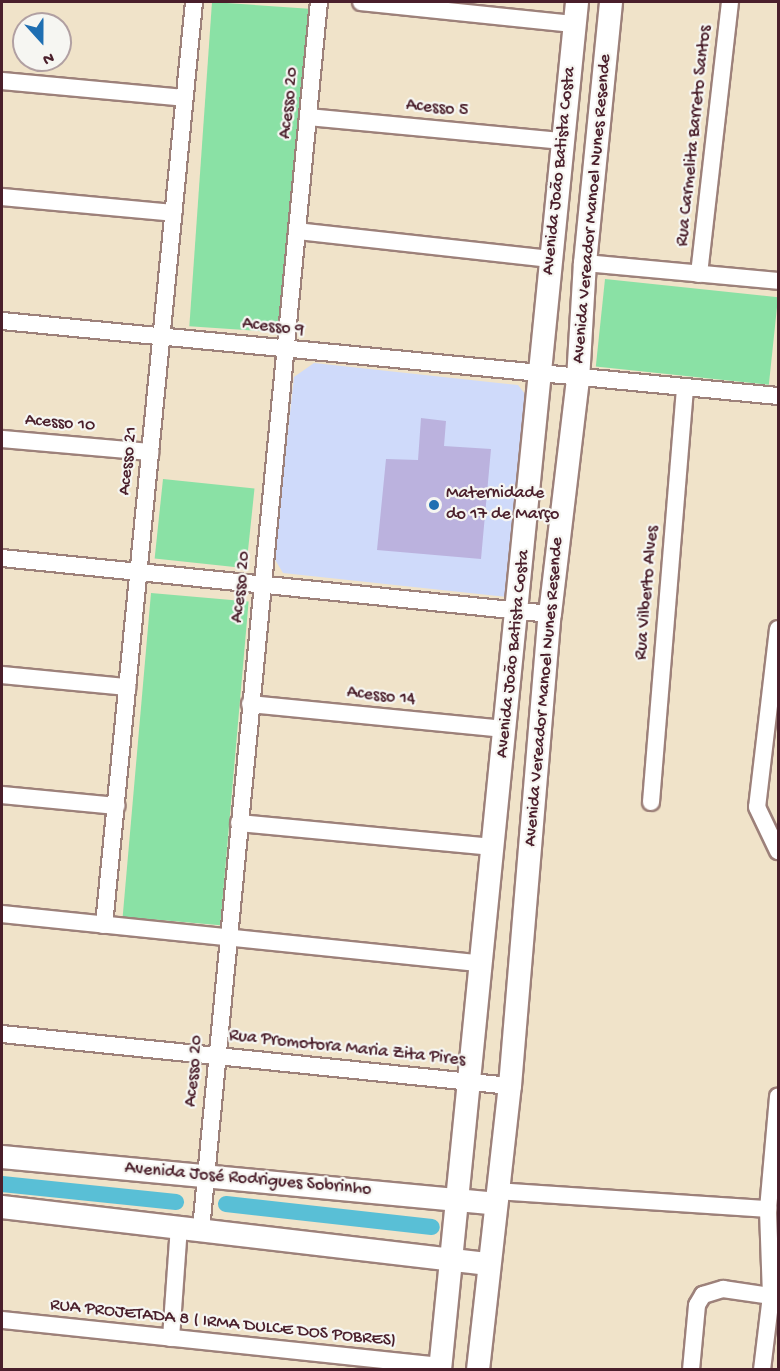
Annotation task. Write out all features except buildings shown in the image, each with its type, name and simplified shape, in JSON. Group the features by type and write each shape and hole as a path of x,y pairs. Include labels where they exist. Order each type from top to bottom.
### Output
{"street":[{"name":"Acesso 21","path":"104,925 194,2"},
{"name":"Acesso 20","path":"171,1338 190,1228 205,1176 319,2"},
{"path":"361,2 576,13"},
{"name":"Avenida Vereador Manoel Nunes Resende","path":"478,1370 510,1086 550,614 578,380 585,263 611,2"},
{"name":"Rua Carmelita Barreto Santos","path":"699,274 730,2"},
{"name":"Avenida João Batista Costa","path":"440,1368 480,963 519,613 576,13"},
{"path":"2,81 184,98"},
{"name":"Acesso 5","path":"308,117 563,141"},
{"path":"2,197 173,213"},
{"path":"297,231 551,259"},
{"path":"585,263 778,281"},
{"name":"Acesso 9","path":"2,321 541,374 578,380 778,396"},
{"name":"Rua Vilberto Alves","path":"651,801 685,388"},
{"name":"Acesso 10","path":"2,439 150,452"},
{"path":"2,558 262,583 519,613 550,614"},
{"path":"778,629 757,807 778,851"},
{"path":"2,675 127,687"},
{"name":"Acesso 14","path":"250,704 507,729"},
{"path":"2,795 116,806"},
{"path":"239,822 493,847"},
{"path":"2,914 228,939 480,963"},
{"name":"Rua Promotora Maria Zita Pires","path":"2,1034 510,1086"},
{"path":"762,1370 773,1323 768,1209 778,1096"},
{"name":"Avenida José Rodrigues Sobrinho","path":"2,1157 458,1199 496,1197"},
{"path":"496,1197 768,1209"},
{"path":"2,1207 489,1264"},
{"path":"691,1370 697,1305 703,1295 723,1289 771,1296"},
{"name":"RUA PROJETADA 8 ( IRMA DULCE DOS POBRES)","path":"2,1320 440,1368"}],"shaded area":[{"path":"314,363 518,385 529,399 507,597 283,573 274,558 294,377"}],"green space":[{"path":"212,2 309,9 286,333 189,326"},
{"path":"605,279 778,297 769,385 596,367"},
{"path":"163,479 254,489 246,568 155,559"},
{"path":"151,593 249,602 220,925 123,917"}],"waterway":[{"path":"2,1184 176,1202"},
{"path":"226,1204 432,1227"}],"place":[{"name":"Maternidade do 17 de Março","path":"434,505"}]}
